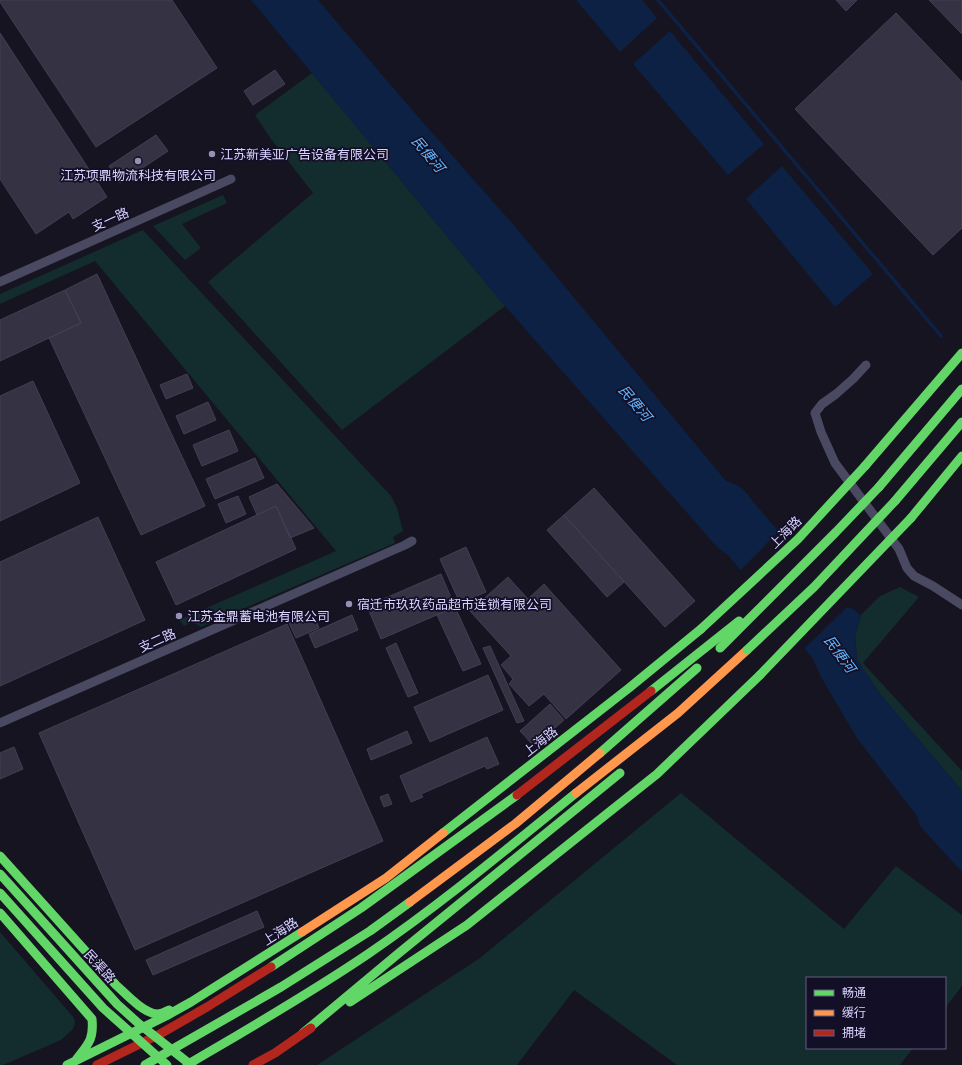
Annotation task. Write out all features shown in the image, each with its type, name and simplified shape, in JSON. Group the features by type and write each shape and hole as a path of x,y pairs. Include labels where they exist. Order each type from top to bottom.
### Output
{"main road":[{"name":"上海路","path":"71,1063 191,1002 386,878 623,693 701,629 798,539 865,466 962,353"},
{"path":"97,1065 160,1034 207,1007 361,908 509,801 606,727 716,647 779,589 879,487 962,389"},
{"path":"186,1065 298,999 368,954 448,895 678,713 814,587 895,501 962,422"},
{"path":"253,1065 467,925 657,774 760,675 911,518 962,456"},
{"path":"145,1065 281,987 370,931 515,824 606,748 702,664"},
{"path":"644,751 678,713"},
{"path":"304,1033 399,953 628,766"},
{"path":"0,856 116,985 133,1001 146,1010 156,1014 191,1002"},
{"name":"民渠路","path":"0,874 117,1004 138,1023 191,1065"},
{"name":"民渠路","path":"0,893 103,1008 167,1065"},
{"path":"0,914 92,1019 93,1031 90,1041 71,1063"},
{"path":"271,1065 275,1052"}],"street":[{"name":"支一路","path":"0,282 232,179"},
{"path":"866,366 836,394 822,404 815,413 825,442 835,463 899,549 907,568 914,576 933,586 962,605"},
{"name":"支二路","path":"0,723 412,541"}],"green space":[{"path":"312,73 505,306 342,430 208,282 313,193 271,139 255,115"},
{"path":"223,195 227,203 182,224 201,248 185,260 153,226"},
{"path":"143,230 391,496 397,508 403,531 393,537 395,543 201,627 193,622 184,626 179,620 336,551 95,261 0,304 0,294"},
{"path":"900,587 919,597 863,663 962,771 962,791 880,694 857,660 855,637 861,615 880,596"},
{"path":"681,793 844,929 896,866 962,915 962,986 946,1007 946,977 806,977 806,1049 912,1049 900,1065 677,1065 574,990 517,1065 317,1065 480,958"},
{"path":"0,932 74,1018 75,1023 73,1029 61,1040 3,1065 0,1065"}],"water":[{"name":"民便河","path":"251,0 318,0 419,118 512,223 726,481 739,486 846,607 853,609 861,615 855,637 857,660 880,694 962,791 962,872 920,826 917,816 857,738 821,677 813,659 728,555 718,548 505,306"},
{"path":"576,0 642,0 657,18 620,52"},
{"path":"670,31 764,144 728,175 633,64"},
{"path":"782,166 873,274 835,307 746,199"}],"pier":[{"path":"780,530 848,606 803,650 739,572"}],"building":[{"path":"0,0 172,0 217,68 96,147"},
{"path":"836,0 857,0 846,11"},
{"path":"929,0 962,0 962,34"},
{"path":"896,13 962,82 962,228 933,255 795,109"},
{"path":"0,33 107,197 73,219 69,212 36,234 0,179"},
{"path":"275,70 285,84 253,105 244,91"},
{"path":"156,135 168,151 120,183 109,166"},
{"path":"97,274 205,506 141,535 49,338 81,323 65,290"},
{"path":"65,290 81,323 0,361 0,320"},
{"path":"187,374 193,388 166,399 160,385"},
{"path":"33,381 80,483 0,521 0,396"},
{"path":"208,402 216,420 184,434 176,416"},
{"path":"229,430 238,451 202,466 193,445"},
{"path":"255,458 264,478 215,499 206,479"},
{"path":"277,484 314,528 290,538 276,506 257,515 249,497"},
{"path":"594,488 695,601 665,627 564,515"},
{"path":"238,496 246,514 226,523 218,504"},
{"path":"276,506 296,549 176,605 156,562"},
{"path":"564,515 624,582 607,597 547,530"},
{"path":"98,517 145,620 0,686 0,562"},
{"path":"466,547 486,592 460,603 440,559"},
{"path":"441,574 455,607 381,639 367,606"},
{"path":"508,577 528,599 544,584 621,670 566,719 544,694 529,706 509,684 513,679 501,665 511,656 470,611"},
{"path":"455,607 481,664 463,671 437,615"},
{"path":"313,613 319,628 296,638 289,623"},
{"path":"352,615 358,630 315,648 309,634"},
{"path":"287,624 383,841 135,950 39,733"},
{"path":"396,643 418,693 408,697 386,648"},
{"path":"490,646 524,721 517,723 483,648"},
{"path":"488,675 503,710 430,742 414,707"},
{"path":"550,704 564,720 534,746 520,731"},
{"path":"407,731 412,743 371,760 367,749"},
{"path":"487,737 499,764 487,769 485,766 421,794 423,797 411,802 400,776"},
{"path":"14,747 23,769 0,779 0,753"},
{"path":"388,794 392,804 384,807 380,797"},
{"path":"257,911 264,927 153,975 146,960"}],"waterway":[{"path":"658,0 941,336"}],"traffic: fast":[{"path":"865,466 962,353"},
{"path":"879,487 962,389"},
{"path":"895,501 962,422"},
{"path":"911,518 962,456"},
{"path":"701,629 798,539 865,466"},
{"path":"720,648 879,487"},
{"path":"747,650 814,587 895,501"},
{"path":"760,675 911,518"},
{"path":"651,691 739,621"},
{"path":"443,833 629,688 701,629"},
{"path":"600,753 697,668"},
{"path":"350,1002 467,925 657,774 760,675"},
{"path":"303,1033 620,773"},
{"path":"187,1065 278,1011 368,954 474,876 576,793"},
{"path":"271,967 361,908 517,795"},
{"path":"0,856 116,985 130,998 141,1007 152,1013 158,1014 169,1010"},
{"path":"0,874 117,1004 138,1023 191,1065"},
{"path":"0,893 103,1008 167,1065"},
{"path":"145,1065 281,987 370,931 410,902"},
{"path":"0,913 92,1019 91,1037 87,1046 76,1060"},
{"path":"67,1065 191,1002 302,932"}],"traffic: slow":[{"path":"576,793 678,713 747,650"},
{"path":"410,902 515,824 600,753"},
{"path":"302,932 386,878 443,833"}],"traffic: jam":[{"path":"517,795 651,691"},
{"path":"97,1065 160,1034 271,967"},
{"path":"253,1065 275,1053 311,1028"}],"place":[{"name":"江苏新美亚广告设备有限公司","path":"212,154"},
{"name":"江苏项鼎物流科技有限公司","path":"138,161"},
{"name":"宿迁市玖玖药品超市连锁有限公司","path":"349,604"},
{"name":"江苏金鼎蓄电池有限公司","path":"179,616"}]}
